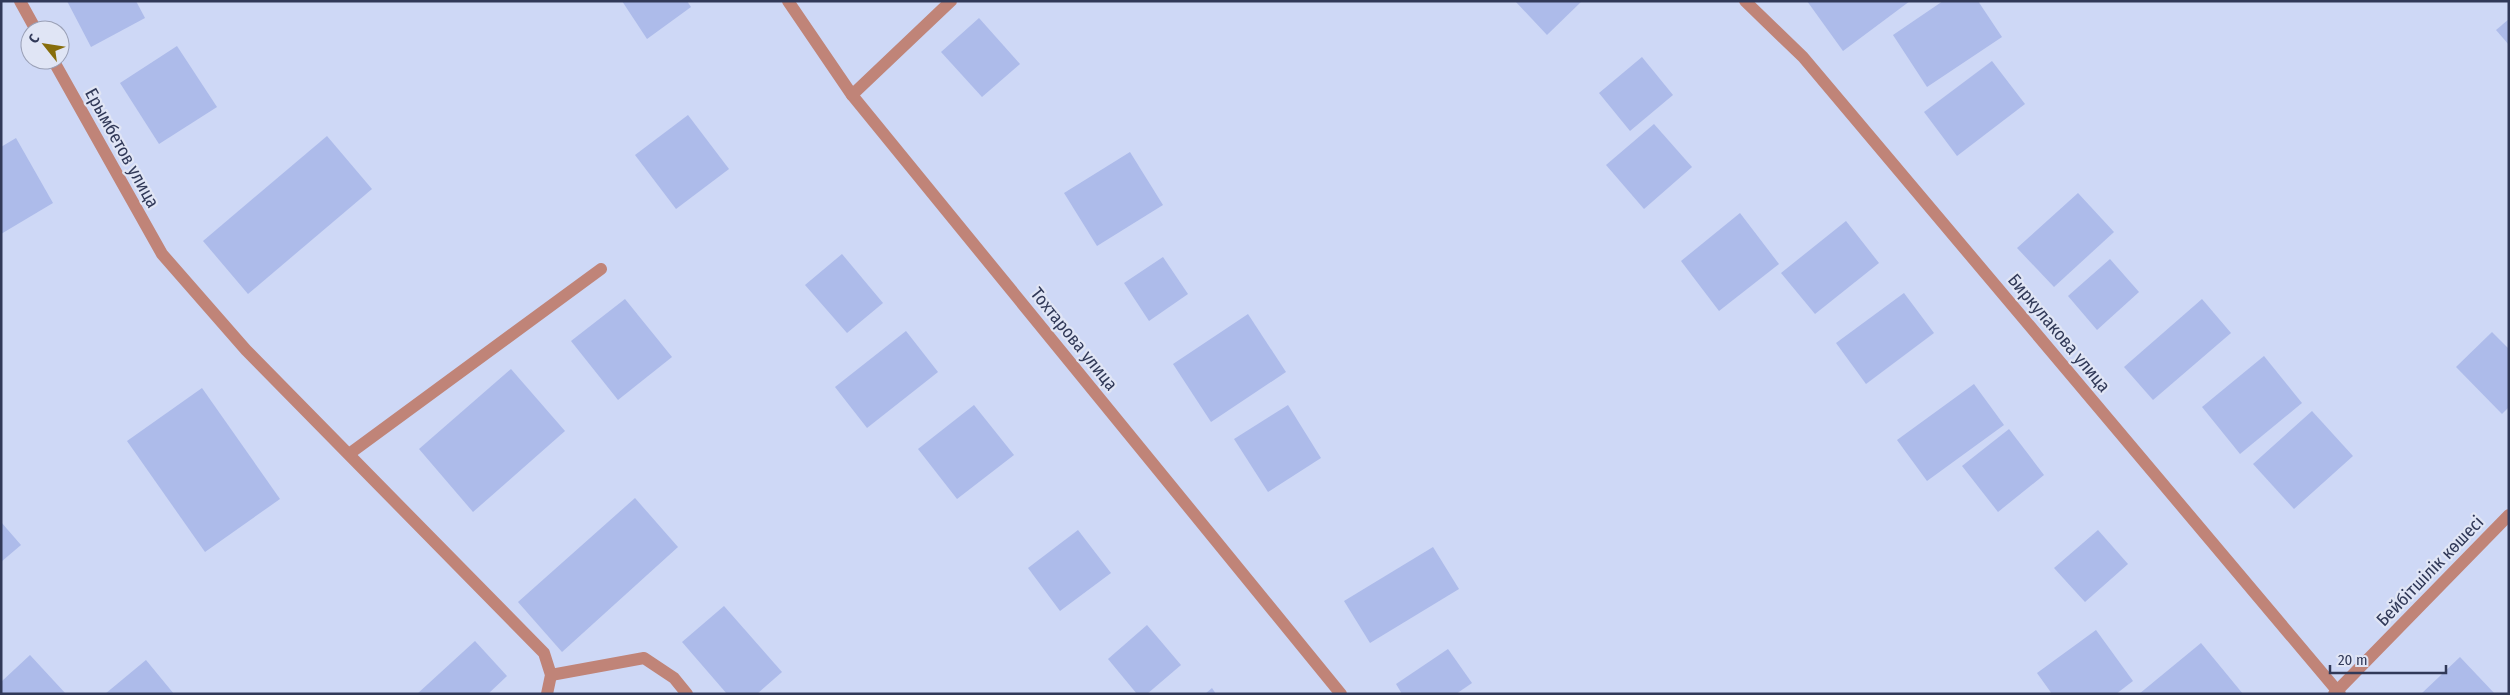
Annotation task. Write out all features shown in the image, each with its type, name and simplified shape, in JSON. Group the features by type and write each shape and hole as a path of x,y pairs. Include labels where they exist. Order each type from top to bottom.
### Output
{"street":[{"path":"20,1 30,20"},
{"name":"Тохтарова улица","path":"788,1 852,95 1341,694"},
{"path":"852,95 951,1"},
{"name":"Биркулакова улица","path":"1745,1 1803,57 2337,693"},
{"name":"Ерымбетов улица","path":"59,70 162,254 246,350 544,653 551,674"},
{"path":"349,454 601,268"},
{"name":"Бейбітшілік көшесі","path":"2337,693 2509,515"},
{"path":"547,694 551,674 644,658 674,678 687,694"}],"building":[{"path":"67,1 136,1 145,18 91,47"},
{"path":"622,1 687,1 691,7 647,39"},
{"path":"1515,1 1582,1 1547,35"},
{"path":"1807,1 1910,1 1843,51"},
{"path":"1943,1 1978,1 2002,37 1927,87 1893,35"},
{"path":"979,18 1020,64 982,97 941,52"},
{"path":"2509,19 2509,45 2496,30"},
{"path":"177,46 217,107 159,144 120,83"},
{"path":"1642,57 1673,95 1630,131 1599,93"},
{"path":"1992,61 2025,104 1957,156 1924,112"},
{"path":"688,115 729,169 676,209 635,155"},
{"path":"1654,124 1692,167 1644,209 1606,165"},
{"path":"327,136 372,189 248,294 203,241"},
{"path":"16,138 53,203 1,234 1,147"},
{"path":"1130,152 1163,205 1097,246 1064,193"},
{"path":"2078,193 2114,232 2054,287 2017,248"},
{"path":"1740,213 1779,264 1719,311 1681,261"},
{"path":"1846,221 1879,263 1815,314 1781,273"},
{"path":"842,254 883,303 847,333 805,285"},
{"path":"1163,257 1188,294 1149,321 1124,283"},
{"path":"2110,259 2139,292 2097,330 2068,296"},
{"path":"1904,293 1934,333 1866,384 1836,343"},
{"path":"625,299 672,357 618,400 571,341"},
{"path":"2202,299 2231,333 2153,400 2124,367"},
{"path":"1248,314 1286,372 1211,422 1173,364"},
{"path":"906,331 938,372 867,428 835,387"},
{"path":"2492,332 2509,349 2509,407 2502,414 2456,367"},
{"path":"2264,356 2302,403 2240,454 2202,407"},
{"path":"511,369 565,431 473,512 419,449"},
{"path":"1974,384 2004,425 1927,481 1897,440"},
{"path":"202,388 280,499 205,552 127,441"},
{"path":"974,405 1014,455 957,499 918,449"},
{"path":"1288,405 1321,458 1268,492 1234,439"},
{"path":"2312,411 2353,456 2294,509 2253,464"},
{"path":"2009,429 2044,475 1998,512 1962,466"},
{"path":"635,498 678,547 562,652 518,602"},
{"path":"1,522 21,545 1,562"},
{"path":"1078,530 1111,573 1060,611 1028,568"},
{"path":"2098,530 2128,564 2085,602 2054,568"},
{"path":"1433,547 1459,589 1370,643 1344,601"},
{"path":"724,606 782,672 757,694 727,694 682,642"},
{"path":"1147,625 1181,665 1147,694 1137,694 1108,659"},
{"path":"2096,630 2133,681 2116,694 2052,694 2037,673"},
{"path":"475,641 507,676 488,694 417,694"},
{"path":"2201,643 2243,694 2139,694"},
{"path":"1448,649 1472,683 1456,694 1402,694 1396,684"},
{"path":"30,655 66,694 1,694 1,682"},
{"path":"2460,657 2495,694 2421,694"},
{"path":"146,660 174,694 105,694"},
{"path":"1212,688 1216,694 1205,694"}]}
